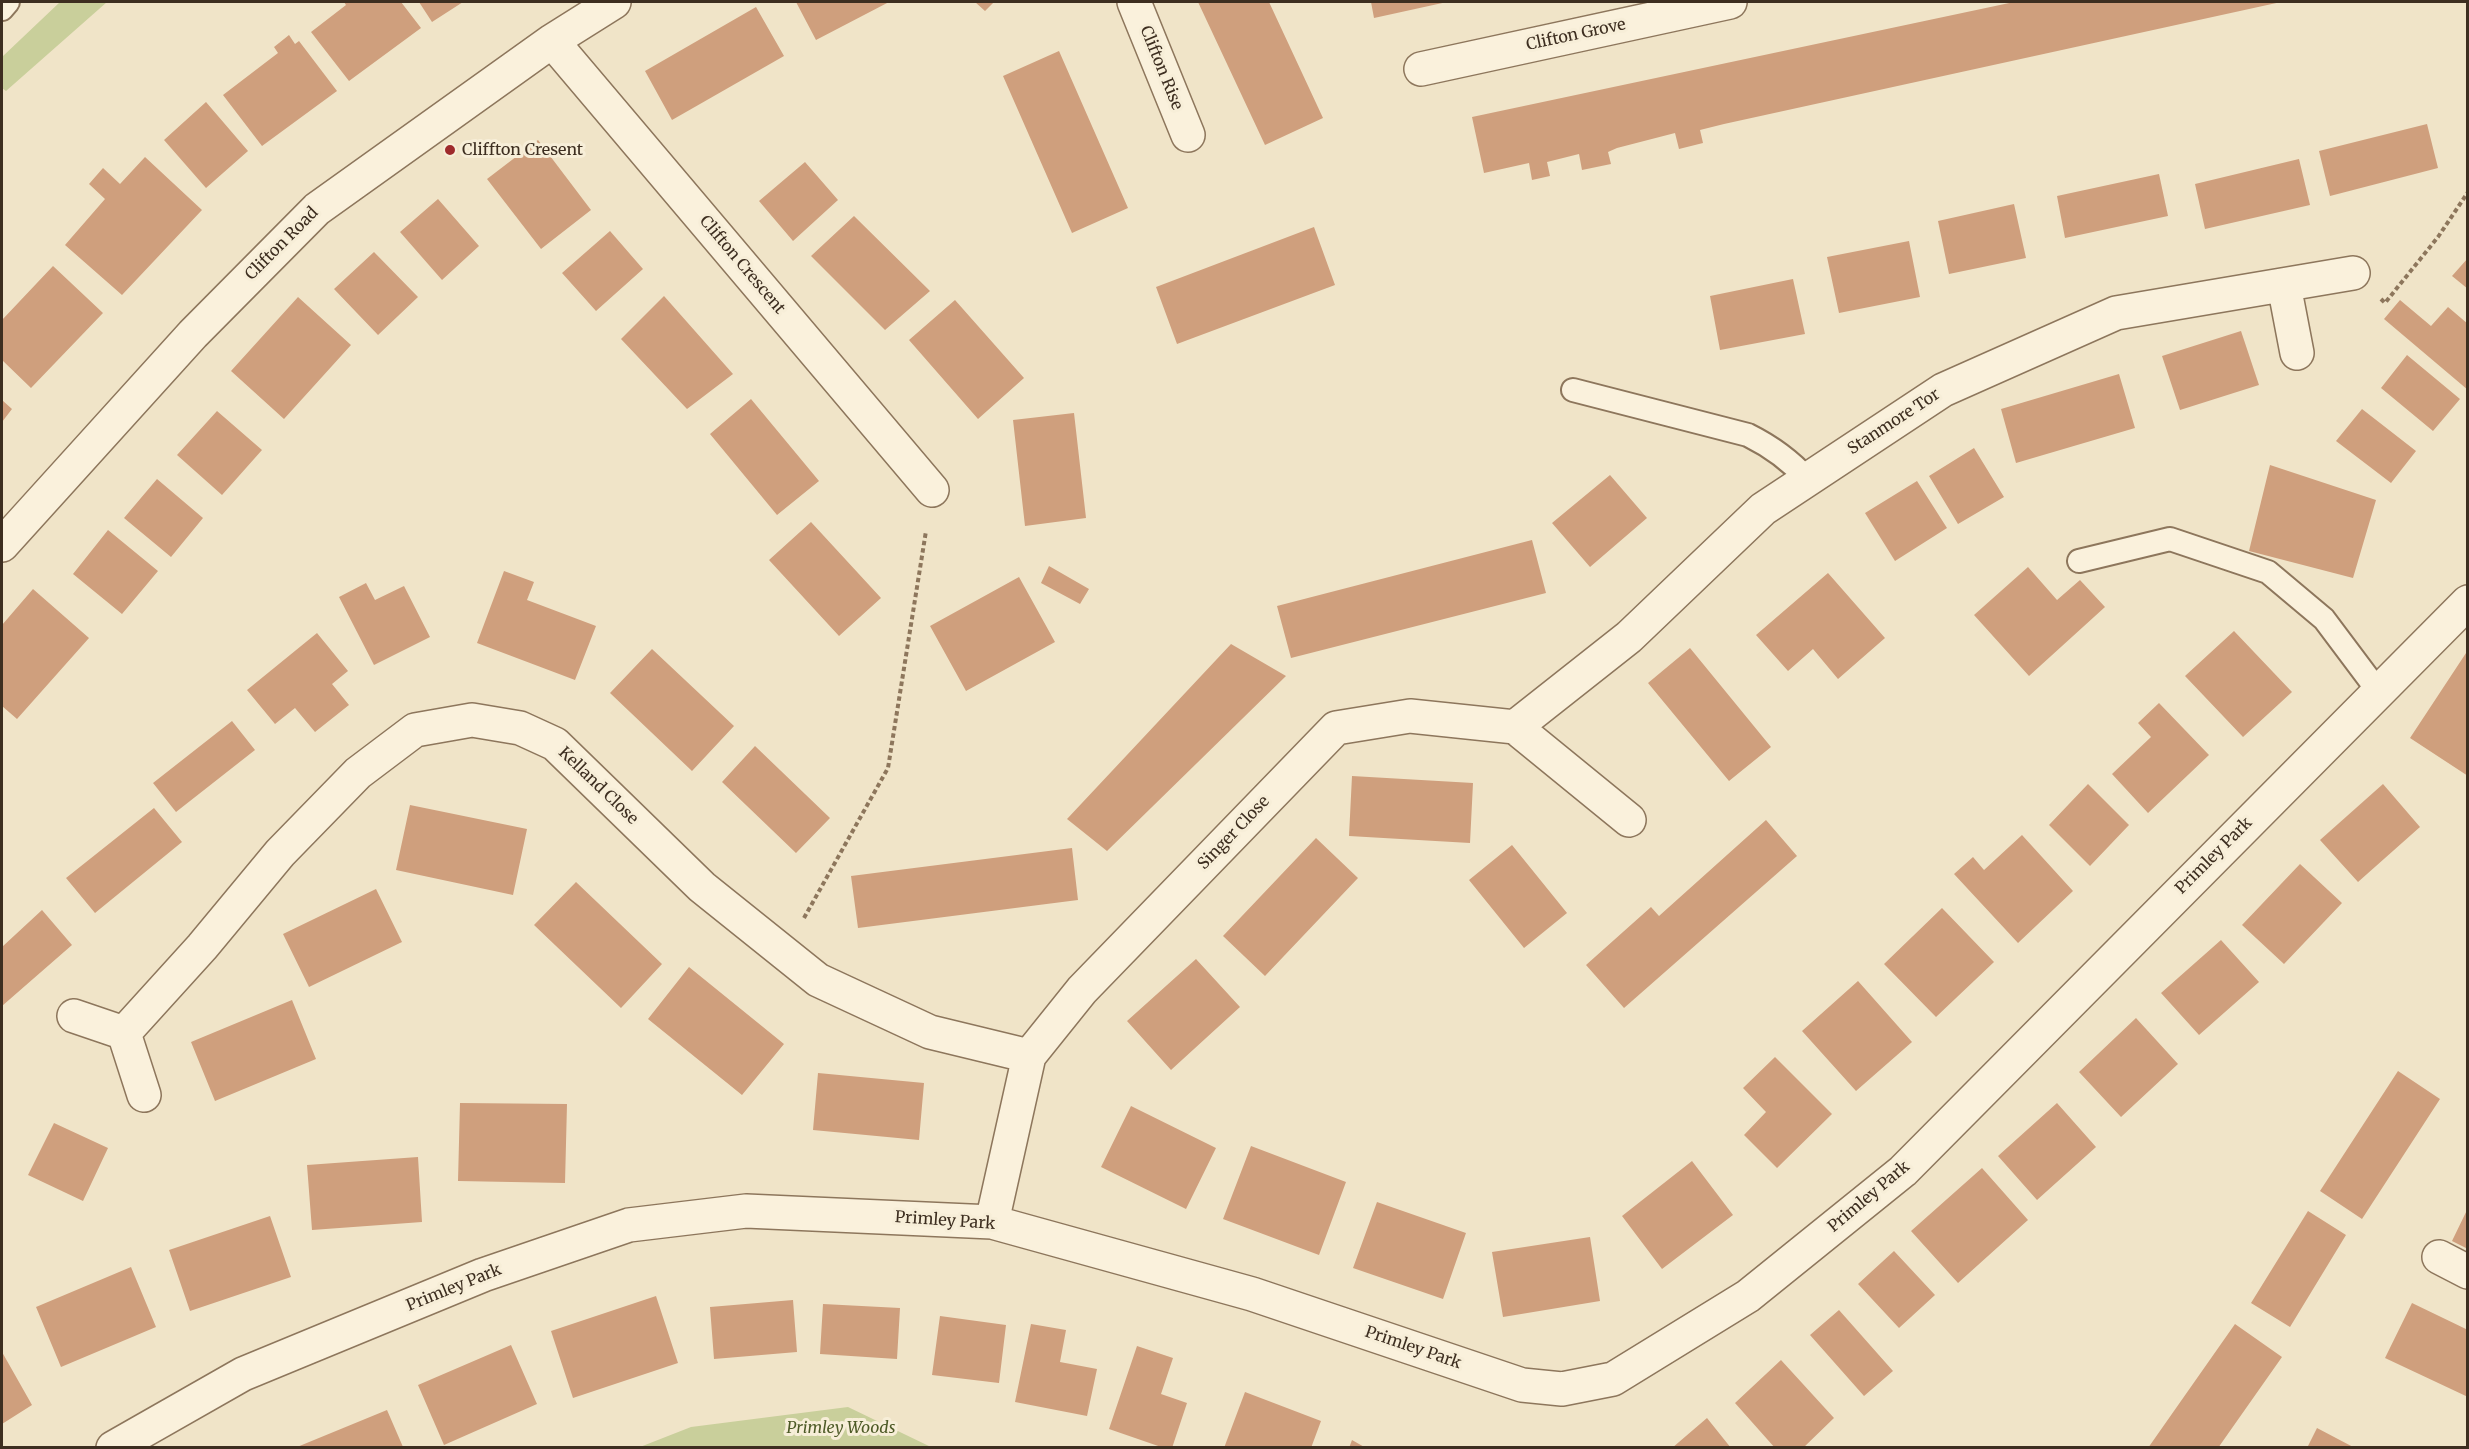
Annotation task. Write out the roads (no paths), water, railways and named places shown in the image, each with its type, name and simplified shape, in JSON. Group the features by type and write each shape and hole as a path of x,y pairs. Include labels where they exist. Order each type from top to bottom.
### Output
{"street":[{"name":"Clifton Road","path":"2,545 194,334 316,209 552,40 614,2"},
{"name":"Clifton Rise","path":"1134,2 1188,135"},
{"name":"Clifton Grove","path":"1421,69 1730,2"},
{"name":"Clifton Crescent","path":"552,40 932,490"},
{"name":"Stanmore Tor","path":"1515,727 1629,637 1763,509 1943,390 2116,313 2353,273"},
{"path":"2284,285 2296,353"},
{"name":"Primley Park","path":"113,1448 243,1374 483,1275 629,1225 746,1211 992,1222 1252,1294 1522,1386 1562,1389 1613,1379 1748,1296 1903,1171 2468,602"},
{"name":"Singer Close","path":"992,1222 1029,1056 1082,990 1336,728 1410,716 1515,727"},
{"name":"Kelland Close","path":"124,1033 202,947 280,853 358,773 415,730 472,720 520,728 555,744 702,887 818,980 930,1032 1029,1056"},
{"path":"1515,727 1629,819"},
{"path":"74,1016 124,1033 144,1095"},
{"path":"2439,1257 2468,1272"}],"lane":[{"path":"2,9 8,2"},
{"path":"1573,390 1749,435 1791,461 1807,479"},
{"path":"2079,561 2170,539 2268,572 2324,619 2378,691"}],"place":[{"name":"Cliffton Cresent","path":"450,150"}],"park label":[{"name":"Primley Woods","path":"841,1428"}]}
